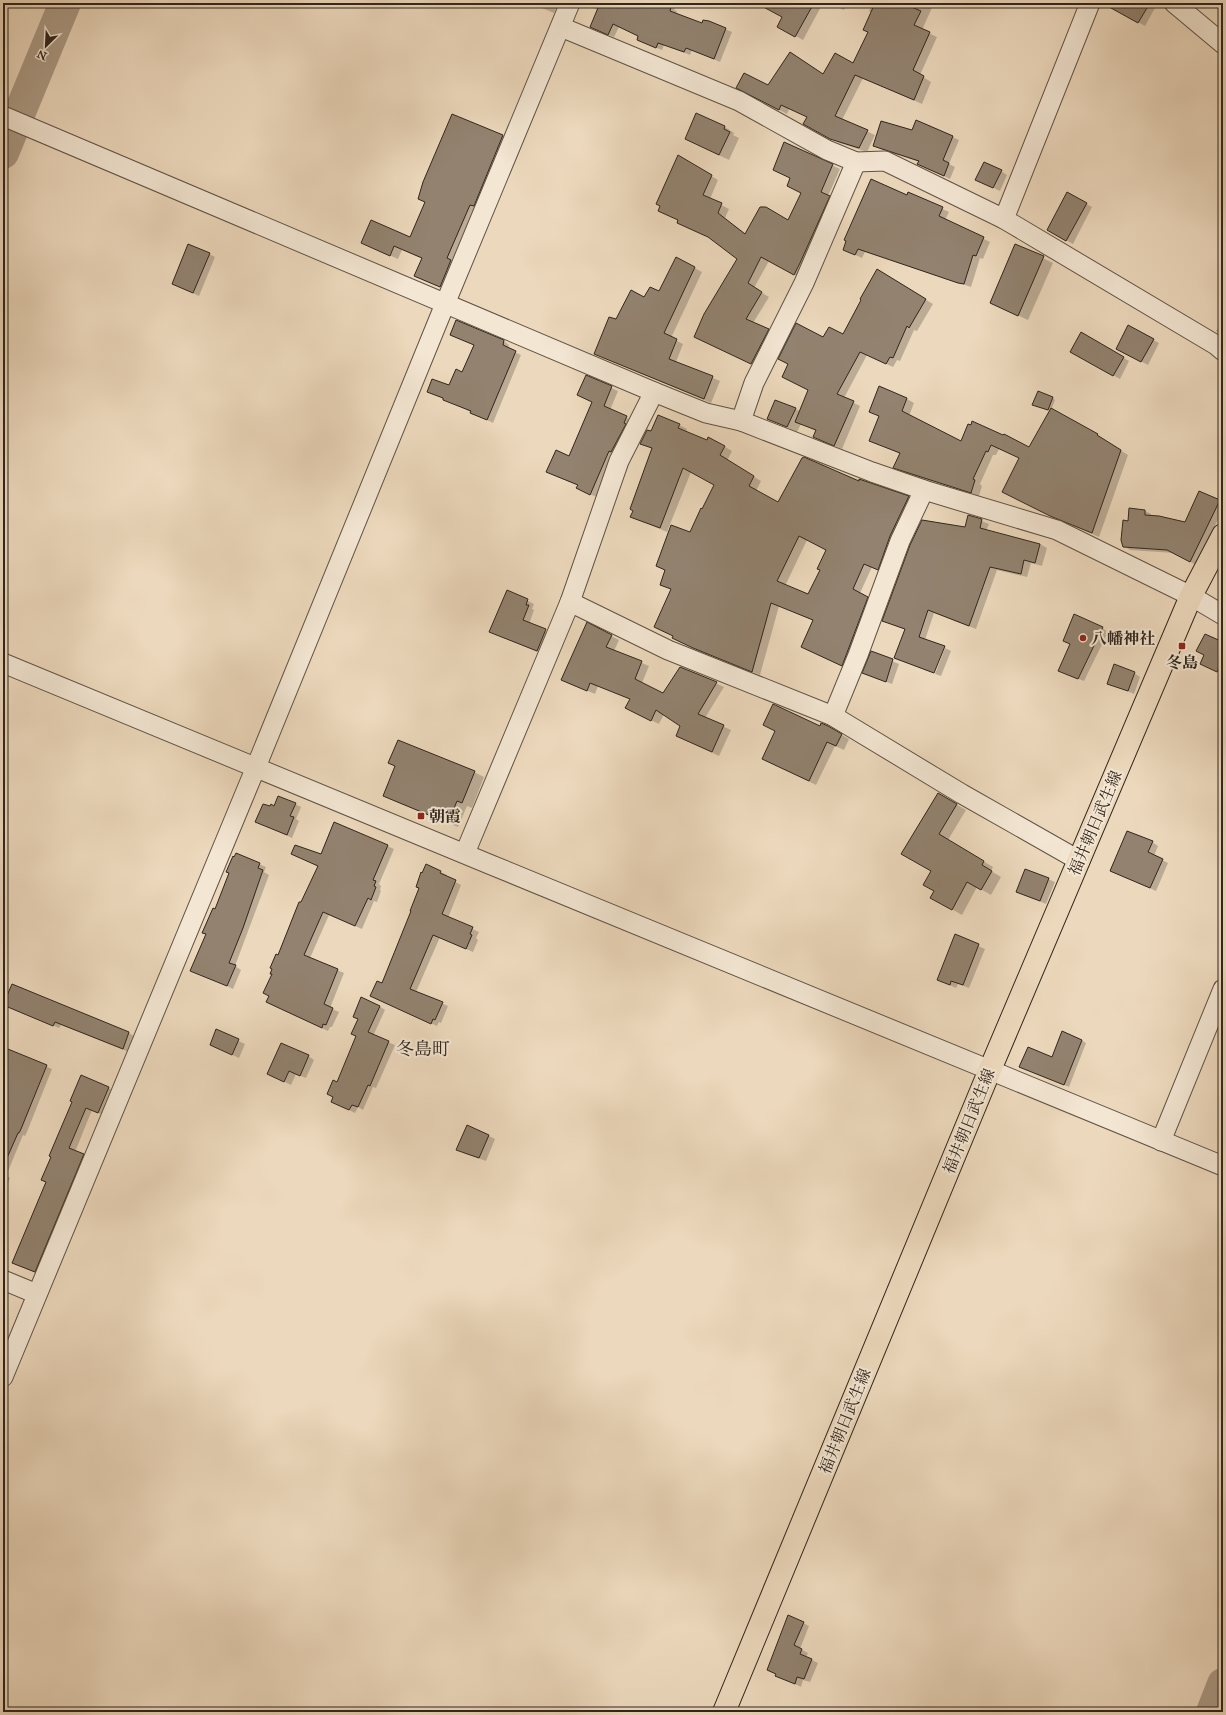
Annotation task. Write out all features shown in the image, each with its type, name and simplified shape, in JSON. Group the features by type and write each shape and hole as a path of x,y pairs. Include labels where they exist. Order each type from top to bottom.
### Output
{"main road":[{"name":"福井朝日武生線","path":"724,1712 989,1072 1080,861 1191,596 1223,535"}],"street":[{"path":"3,1377 570,3"},
{"path":"1004,219 1090,3"},
{"path":"1174,3 1223,44"},
{"path":"561,27 739,101 827,150 856,162 885,161 1004,219 1216,345 1223,351"},
{"path":"12,120 706,413 741,421 872,472 924,490 1057,530 1191,596 1223,615"},
{"path":"741,421 754,383 804,282 856,162"},
{"path":"465,853 570,602 620,461 654,392"},
{"path":"833,716 858,655 900,541 924,490"},
{"path":"570,602 668,650 833,716 962,794 1080,861"},
{"path":"3,663 465,853 989,1072 1223,1166"},
{"path":"1161,1141 1223,989"},
{"path":"3,1280 37,1294"}],"building":[{"path":"600,3 662,3 671,7 670,11 702,23 703,20 709,21 726,28 714,59 686,48 684,52 658,43 656,48 637,40 638,36 613,24 608,35 590,27"},
{"path":"756,3 814,3 795,37 777,27 782,17"},
{"path":"875,3 902,3 921,11 914,25 930,32 913,70 924,76 914,100 855,75 835,116 868,130 859,148 830,139 803,124 807,117 781,105 779,110 736,88 744,73 768,85 790,52 823,74 835,53 853,63 868,32 863,30"},
{"path":"1102,3 1150,3 1138,23"},
{"path":"696,113 725,126 724,129 730,132 719,155 685,139"},
{"path":"452,114 503,135 474,206 470,205 447,258 451,260 440,287 414,276 422,258 394,246 390,256 361,243 371,220 410,237 425,202 418,199 423,182"},
{"path":"916,120 953,136 943,160 949,163 944,176 917,164 919,161 873,146 881,121 912,130"},
{"path":"784,142 833,164 821,192 830,196 794,275 761,257 748,283 762,292 746,319 769,329 751,364 694,337 704,314 737,259 708,237 677,223 678,220 658,211 660,206 656,204 678,155 712,175 703,195 722,203 718,213 745,234 760,207 766,207 788,220 801,193 787,186 790,178 773,170"},
{"path":"984,162 1002,170 993,188 975,180"},
{"path":"871,179 907,195 908,192 943,207 939,216 984,237 976,256 973,255 964,284 858,249 855,255 843,250 846,241 844,240"},
{"path":"1067,192 1087,203 1066,241 1047,230"},
{"path":"188,244 210,253 193,293 172,284"},
{"path":"1015,244 1044,256 1018,316 990,303"},
{"path":"676,257 695,267 664,333 677,339 669,359 713,376 704,399 594,354 609,317 616,319 631,290 644,297 650,287 659,291"},
{"path":"877,269 926,299 909,328 907,326 893,358 890,357 886,364 860,352 837,394 854,401 834,446 813,437 816,430 795,422 808,390 782,377 788,364 778,359 796,323 823,337 829,327 843,334"},
{"path":"456,320 504,340 503,345 516,351 487,420 470,413 471,411 427,392 432,379 449,385 456,369 462,372 474,345 450,335"},
{"path":"1128,325 1154,339 1141,362 1116,349"},
{"path":"1081,332 1124,357 1113,376 1070,352"},
{"path":"586,375 612,386 604,406 627,416 624,423 626,424 611,452 609,451 590,495 576,488 578,485 546,472 556,450 569,456 592,402 577,395"},
{"path":"879,386 907,398 902,411 961,441 968,424 971,425 972,421 1003,435 1004,434 1029,447 1051,408 1098,434 1097,435 1121,450 1092,533 1050,516 1002,492 1019,458 991,445 988,452 986,451 973,479 975,480 971,493 893,468 900,453 869,441 879,416 869,412"},
{"path":"1038,391 1053,397 1048,410 1032,405"},
{"path":"775,400 796,408 787,427 767,419"},
{"path":"658,415 680,424 678,428 707,440 708,437 725,446 720,455 754,476 749,486 778,502 802,458 804,457 859,481 859,479 909,496 890,536 878,570 864,564 853,589 868,597 842,666 801,647 813,620 771,603 752,672 693,648 654,627 671,589 660,585 665,570 656,566 671,525 690,532 714,485 683,468 660,528 630,517 633,511 630,509 652,448 640,444 647,430 651,431","holes":["799,536 826,550 817,569 820,570 808,594 777,581"]},
{"path":"1199,491 1220,500 1190,562 1167,550 1123,547 1121,540 1123,520 1128,521 1129,508 1145,510 1145,515 1159,516 1185,522"},
{"path":"968,515 982,519 980,528 1040,544 1035,563 1024,560 1021,574 990,567 969,626 928,610 919,637 945,646 934,673 894,658 905,629 882,621 910,545 922,520 965,527"},
{"path":"507,590 528,599 526,605 529,605 523,620 546,629 537,651 489,632"},
{"path":"1074,614 1103,627 1078,679 1058,671 1070,644 1063,641"},
{"path":"587,622 612,635 606,647 642,661 635,679 663,693 680,667 717,682 698,714 724,725 712,752 676,736 680,726 656,710 651,721 625,708 630,699 590,683 587,691 561,680"},
{"path":"1205,634 1223,642 1223,669 1219,667 1217,672 1200,664 1204,655 1196,651"},
{"path":"871,651 893,659 886,682 862,673"},
{"path":"1114,664 1135,672 1128,691 1107,684"},
{"path":"773,704 820,726 821,723 828,726 842,734 836,746 827,742 809,781 762,759 775,731 763,725"},
{"path":"398,740 475,771 462,803 457,801 448,823 383,796 395,766 388,763"},
{"path":"938,793 957,804 939,834 984,861 982,865 992,871 981,890 967,882 952,910 930,898 934,891 923,885 931,871 901,854"},
{"path":"278,796 296,803 290,816 294,817 287,835 255,822 263,804 270,806 271,804 274,806"},
{"path":"334,822 388,845 373,880 376,881 374,886 376,887 371,900 368,898 355,926 323,912 304,955 338,969 324,1004 333,1008 326,1025 323,1024 322,1028 266,1002 269,996 263,993 272,974 270,974 272,969 270,968 276,954 278,955 299,902 301,902 318,866 291,854 295,845 321,854"},
{"path":"1127,831 1153,841 1148,852 1163,859 1150,888 1110,871"},
{"path":"236,853 260,863 258,868 263,870 229,963 236,965 227,986 190,971 206,934 202,933 213,908 215,909 229,873 226,872 233,856 234,857"},
{"path":"426,864 441,871 440,873 456,880 442,914 473,927 470,934 472,935 466,949 433,935 410,989 443,1002 435,1020 433,1019 431,1024 370,996 377,981 382,983 411,911 419,888 416,887 421,872 422,873"},
{"path":"1025,869 1049,878 1040,901 1016,892"},
{"path":"955,934 979,944 963,985 951,981 950,985 937,980"},
{"path":"12,984 129,1032 123,1049 55,1022 53,1026 3,1005"},
{"path":"361,997 380,1006 368,1032 389,1041 370,1086 368,1085 358,1107 352,1105 349,1110 331,1102 333,1097 327,1094 333,1080 337,1082 356,1036 351,1034 358,1019 353,1017"},
{"path":"216,1029 239,1039 232,1055 210,1045"},
{"path":"1062,1031 1082,1040 1064,1085 1019,1067 1028,1047 1052,1057"},
{"path":"281,1043 309,1055 300,1076 289,1071 284,1082 267,1074"},
{"path":"3,1047 47,1065 21,1129 3,1167"},
{"path":"81,1075 109,1087 98,1113 86,1108 69,1148 84,1154 35,1272 12,1263 46,1182 41,1180 51,1157 49,1156 72,1102 70,1101"},
{"path":"467,1125 489,1135 479,1158 456,1150"},
{"path":"788,1615 804,1622 794,1645 802,1649 800,1654 812,1659 804,1679 797,1677 795,1684 775,1676 776,1674 767,1670"}],"waterway":[{"path":"3,153 65,3"},
{"path":"1212,1712 1223,1684"}],"place":[{"name":"八幡神社","path":"1083,638"},
{"name":"冬島","path":"1182,646"},
{"name":"朝霞","path":"421,816"}],"district":[{"name":"冬島町","path":"423,1049"}]}
